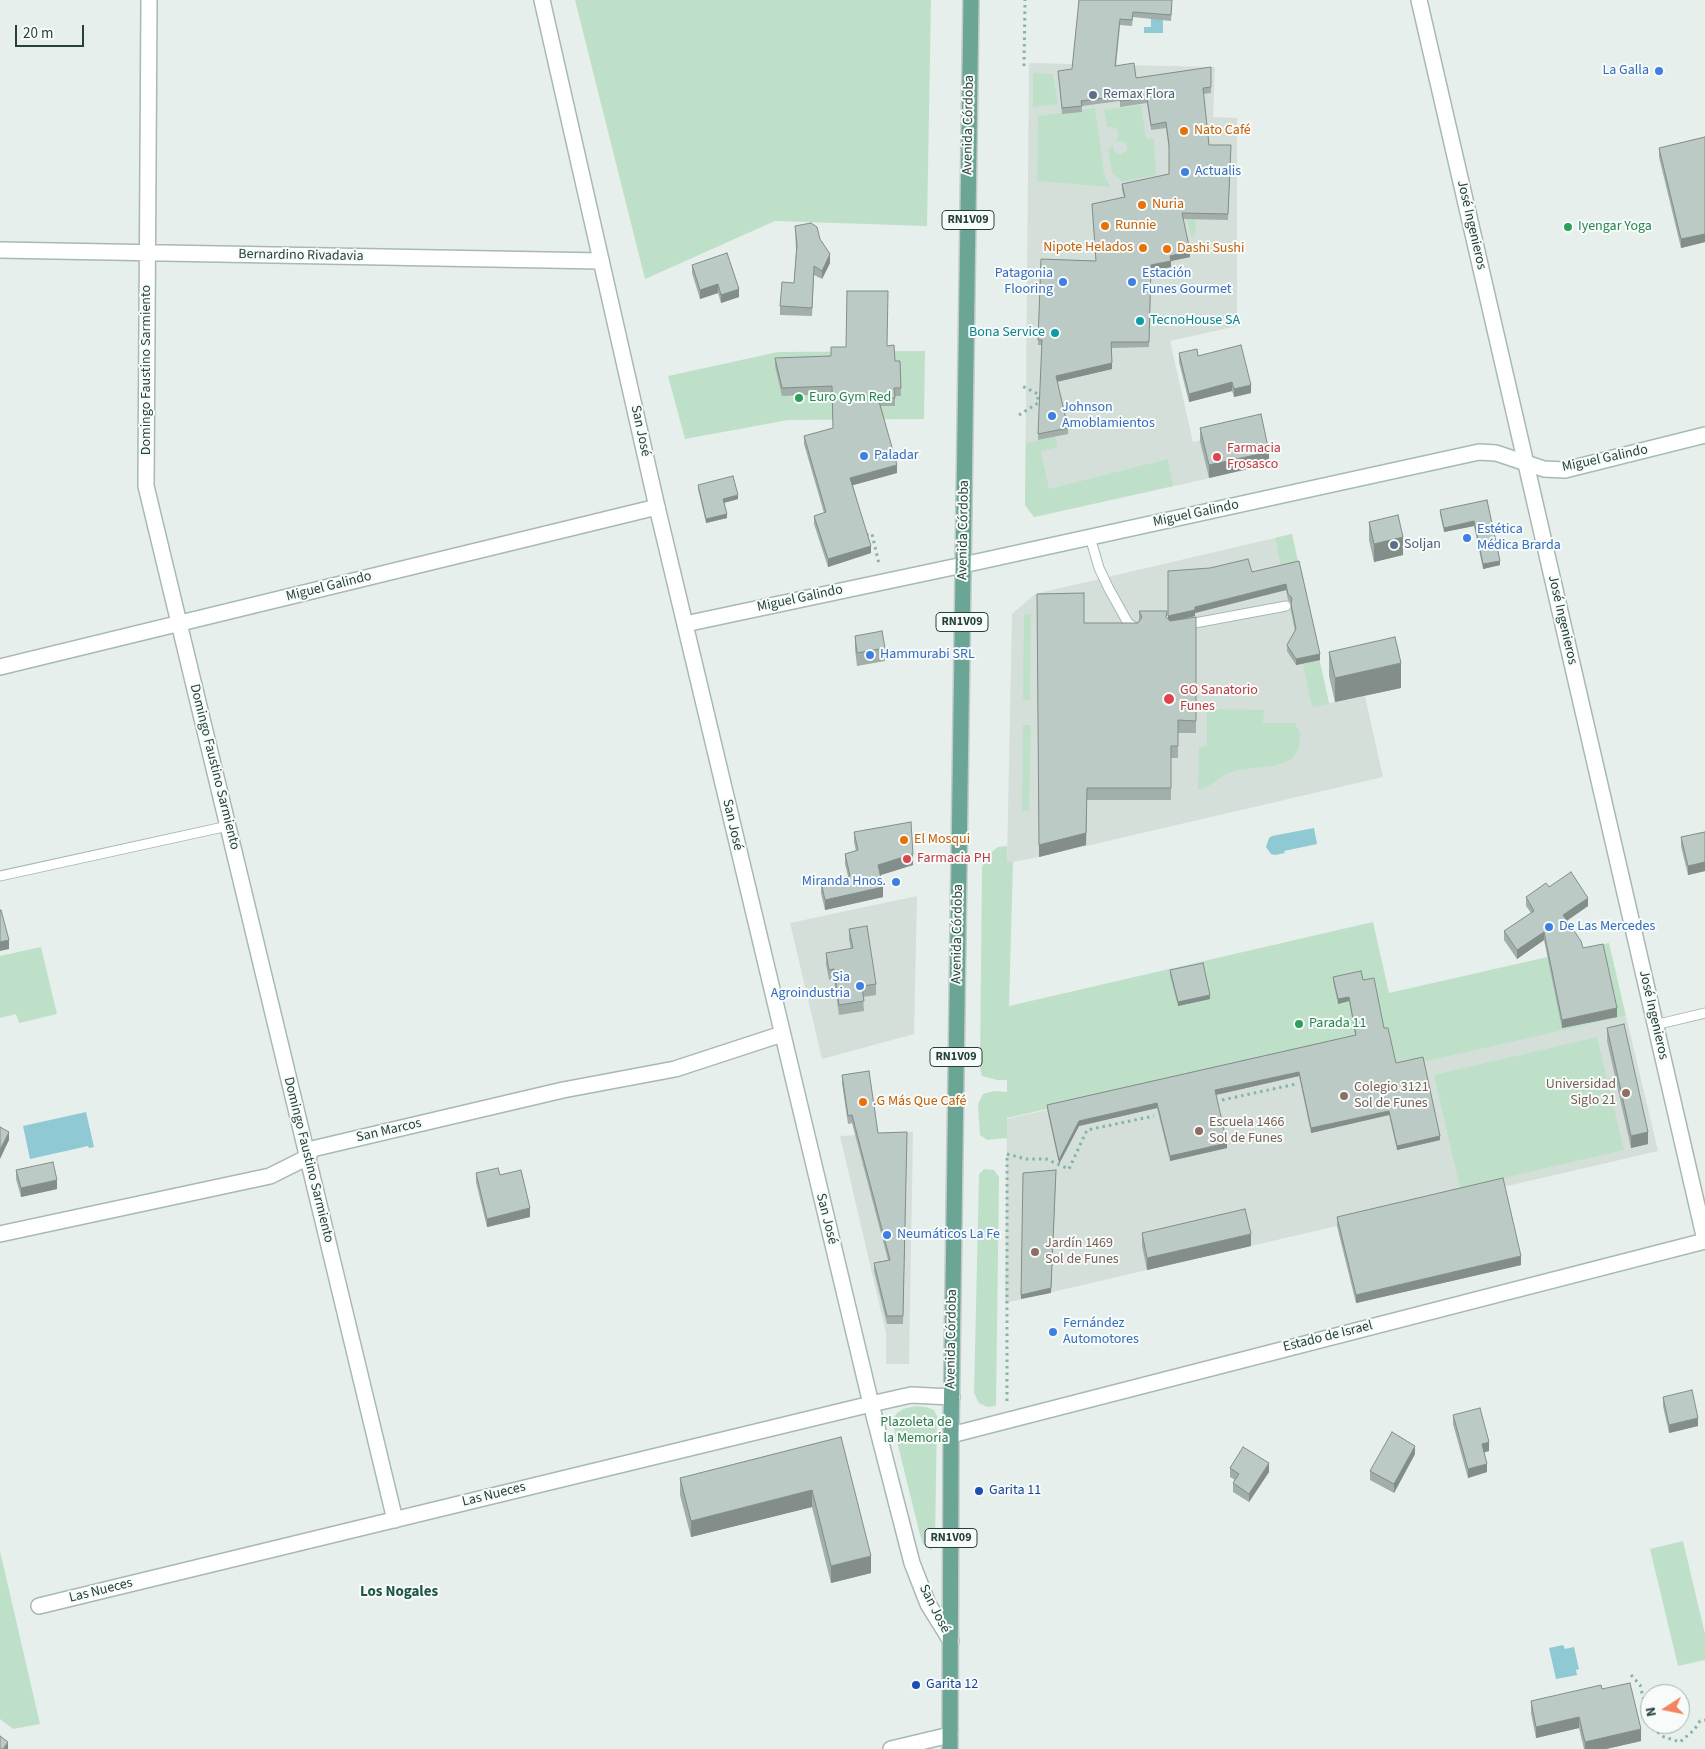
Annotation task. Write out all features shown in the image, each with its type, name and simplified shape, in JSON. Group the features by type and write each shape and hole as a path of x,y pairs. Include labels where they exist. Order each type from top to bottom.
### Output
{"main road":[{"name":"Avenida Córdoba","path":"950,1742 951,1435 971,0"}],"street":[{"name":"Domingo Faustino Sarmiento","path":"149,0 146,486 395,1520"},
{"name":"San José","path":"542,0 657,507 871,1404 912,1564 928,1604 950,1641"},
{"name":"José Ingenieros","path":"1419,0 1705,1240"},
{"name":"Bernardino Rivadavia","path":"0,250 601,261"},
{"name":"Miguel Galindo","path":"685,624 1479,452 1496,454 1544,469 1565,470 1705,435"},
{"name":"Miguel Galindo","path":"0,667 657,507"},
{"name":"San Marcos","path":"0,1234 270,1176 308,1157 312,1150 322,1147 563,1090 675,1069 782,1034"},
{"name":"Estado de Israel","path":"951,1435 1705,1240"},
{"name":"Las Nueces","path":"38,1606 871,1404 912,1395 952,1397"},
{"path":"891,1749 950,1742"}],"lane":[{"path":"1090,537 1099,568 1113,596 1128,623 1136,628"},
{"path":"1172,627 1286,606"},
{"path":"0,876 228,826"},
{"path":"1655,1025 1705,1012"}],"path":[{"path":"1024,66 1025,0"},
{"path":"1019,415 1038,403 1039,398 1038,394 1020,385"},
{"path":"866,535 872,534 884,581"},
{"path":"1222,1100 1296,1084"},
{"path":"1007,1420 1007,1154 1026,1159 1046,1159 1069,1169 1088,1130 1154,1116"},
{"path":"1630,1675 1640,1685 1651,1727 1664,1737 1680,1742 1694,1730 1700,1721 1705,1720"}],"shaded area":[{"name":"Estación Funes Gourmet","path":"1029,63 1215,67 1213,117 1237,118 1237,326 1170,341 1193,442 1261,427 1269,465 1034,517 1025,505"},
{"name":"GO Sanatorio Funes","path":"1292,534 1329,703 1365,696 1383,777 1007,863 1012,614 1035,594"},
{"name":"Sia Agroindustria","path":"917,896 914,1034 822,1059 790,923"},
{"path":"1626,1016 1658,1151 1503,1187 1521,1265 1356,1303 1337,1226 1005,1303 1007,1119 1388,1032 1397,1067"},
{"name":"Neumáticos La Fe","path":"913,1132 909,1364 886,1364 886,1333 840,1136"}],"green space":[{"path":"575,0 931,0 927,226 775,221 645,279"},
{"path":"1033,73 1053,74 1058,104 1033,107"},
{"path":"1141,105 1146,139 1154,138 1156,175 1122,182 1112,172 1108,150 1113,145 1113,150 1120,155 1127,150 1127,145 1120,140 1116,142 1118,136 1117,129 1107,127 1104,110"},
{"path":"1095,108 1104,174 1110,187 1037,181 1038,116"},
{"path":"1178,184 1197,185 1195,235 1193,237 1191,236"},
{"name":"Euro Gym Red","path":"925,351 924,419 788,420 685,439 668,376 778,352"},
{"path":"1055,437 1058,447 1041,451 1049,489 1168,459 1173,486 1034,517 1025,505 1026,443"},
{"path":"1292,534 1329,704 1312,707 1303,664 1296,665 1287,651 1296,635 1275,538"},
{"path":"1024,614 1031,614 1030,700 1023,700"},
{"path":"1207,709 1264,710 1263,723 1295,723 1300,733 1299,748 1291,760 1273,766 1237,770 1198,790 1199,747 1207,746"},
{"path":"1023,725 1031,725 1029,811 1022,811"},
{"name":"Parada 11","path":"1007,846 1007,862 1013,862 1009,1006 1373,922 1389,993 1609,943 1626,1016 1396,1068 1388,1032 1007,1118 1007,1138 987,1140 980,1135 978,1104 983,1094 994,1091 1007,1092 1007,1080 997,1080 982,1076 980,1068 982,867 987,856 998,847"},
{"path":"41,947 57,1014 19,1023 16,1014 0,1018 0,956"},
{"path":"1597,1037 1624,1150 1460,1188 1434,1075"},
{"path":"984,1169 994,1170 999,1177 996,1406 987,1407 979,1403 974,1393 979,1174"},
{"name":"Plazoleta de la Memoria","path":"915,1406 934,1410 937,1416 935,1541 931,1550 923,1544 919,1531 894,1429 894,1418 897,1413 903,1409"},
{"path":"1683,1541 1705,1634 1705,1660 1678,1666 1650,1549"},
{"path":"0,1551 40,1724 13,1729 0,1719"}],"water":[{"path":"1151,2 1163,3 1163,33 1144,33 1144,27 1151,27"},
{"path":"1314,828 1317,844 1284,851 1285,853 1275,855 1271,854 1266,847 1269,838 1272,836"},
{"path":"86,1112 94,1147 89,1148 88,1146 30,1159 23,1126"},
{"path":"1563,1645 1565,1649 1574,1647 1579,1669 1576,1670 1577,1675 1556,1679 1549,1648"}],"building":[{"path":"1079,0 1172,0 1171,15 1133,12 1132,20 1120,19 1115,66 1134,63 1136,78 1211,67 1211,87 1203,88 1209,145 1231,145 1228,214 1182,213 1190,251 1170,256 1171,261 1151,265 1149,342 1111,342 1112,363 1056,376 1068,428 1038,434 1042,340 1038,340 1041,259 1096,261 1092,204 1125,197 1122,184 1169,174 1169,145 1166,122 1151,125 1147,98 1120,101 1120,96 1081,101 1082,106 1062,108 1058,71 1072,69"},
{"path":"1705,137 1705,234 1681,239 1659,148"},
{"path":"811,223 817,227 820,239 830,254 822,271 814,266 812,308 780,306 782,282 794,283 797,245 795,226"},
{"path":"727,253 739,289 721,295 718,284 700,290 692,265"},
{"path":"847,291 888,291 887,346 894,345 895,361 900,361 901,388 894,388 895,398 878,398 897,465 850,478 871,546 828,559 814,516 826,512 804,436 833,428 832,386 782,388 775,358 831,356 831,347 846,347"},
{"path":"1241,345 1251,385 1234,389 1232,382 1189,394 1179,353 1197,349 1198,356"},
{"path":"1261,414 1269,452 1209,465 1200,428"},
{"path":"733,476 738,495 723,499 727,514 706,519 698,485"},
{"path":"1487,500 1500,561 1483,564 1474,521 1444,528 1440,510"},
{"path":"1398,515 1403,537 1374,544 1369,522"},
{"path":"1248,559 1252,572 1299,561 1320,654 1296,659 1287,645 1296,629 1291,604 1292,598 1288,594 1286,584 1195,607 1195,610 1168,616 1168,571 1210,568"},
{"path":"1084,593 1084,623 1138,623 1142,617 1139,611 1167,611 1166,617 1170,621 1196,617 1196,721 1178,720 1178,746 1171,746 1171,788 1087,788 1086,833 1039,845 1037,594"},
{"path":"882,631 885,648 857,653 855,636"},
{"path":"1395,637 1401,663 1335,678 1329,652"},
{"path":"911,822 913,854 878,865 883,887 825,900 821,882 850,876 845,854 858,850 854,832"},
{"path":"1705,832 1705,862 1688,866 1681,837"},
{"path":"1571,872 1588,898 1563,915 1581,941 1583,948 1603,944 1617,1008 1562,1020 1544,932 1517,950 1504,931 1534,911 1526,897 1546,883 1549,887"},
{"path":"0,910 9,940 0,942"},
{"path":"867,926 876,984 862,986 864,1001 839,1005 834,969 829,970 826,953 853,948 849,929"},
{"path":"1203,963 1210,995 1178,1002 1170,970"},
{"path":"1361,971 1363,980 1374,978 1384,1028 1388,1028 1396,1063 1423,1057 1440,1136 1397,1146 1389,1111 1311,1128 1299,1072 1215,1090 1227,1143 1170,1156 1157,1103 1079,1121 1059,1160 1047,1105 1356,1035 1349,997 1338,999 1333,977"},
{"path":"1624,1024 1648,1132 1631,1136 1607,1028"},
{"path":"869,1071 878,1133 907,1132 903,1316 887,1316 874,1263 890,1260 852,1115 848,1116 842,1075"},
{"path":"0,1127 9,1132 0,1150"},
{"path":"53,1162 57,1180 21,1188 16,1170"},
{"path":"498,1168 500,1175 521,1170 530,1208 487,1219 476,1173"},
{"path":"1056,1170 1051,1288 1021,1295 1023,1173"},
{"path":"1503,1178 1521,1256 1356,1295 1337,1217"},
{"path":"1245,1209 1251,1234 1147,1258 1142,1233"},
{"path":"1692,1390 1698,1418 1669,1425 1663,1397"},
{"path":"1480,1408 1489,1442 1482,1444 1487,1464 1468,1469 1453,1415"},
{"path":"1392,1432 1415,1446 1394,1484 1370,1471"},
{"path":"841,1437 871,1556 831,1566 812,1490 691,1521 680,1478"},
{"path":"1243,1447 1269,1463 1249,1494 1233,1483 1239,1474 1230,1468"},
{"path":"1630,1683 1640,1729 1585,1742 1579,1717 1536,1727 1531,1701 1601,1685 1602,1689"},
{"path":"0,1736 8,1742 3,1749 0,1749"}],"place":[{"name":"La Galla","path":"1659,71"},
{"name":"Remax Flora","path":"1093,95"},
{"name":"Nato Café","path":"1184,131"},
{"name":"Actualis","path":"1185,172"},
{"name":"Nuria","path":"1142,205"},
{"name":"Runnie","path":"1105,226"},
{"name":"Iyengar Yoga","path":"1568,227"},
{"name":"Nipote Helados","path":"1143,248"},
{"name":"Dashi Sushi","path":"1167,249"},
{"name":"Patagonia Flooring","path":"1063,282"},
{"name":"Estación Funes Gourmet","path":"1132,282"},
{"name":"TecnoHouse SA","path":"1140,321"},
{"name":"Bona Service","path":"1055,333"},
{"name":"Euro Gym Red","path":"799,398"},
{"name":"Johnson Amoblamientos","path":"1052,416"},
{"name":"Paladar","path":"864,456"},
{"name":"Farmacia Frosasco","path":"1217,457"},
{"name":"Estética Médica Brarda","path":"1467,538"},
{"name":"Soljan","path":"1394,545"},
{"name":"Hammurabi SRL","path":"870,655"},
{"name":"GO Sanatorio Funes","path":"1169,699"},
{"name":"El Mosqui","path":"904,840"},
{"name":"Farmacia PH","path":"907,859"},
{"name":"Miranda Hnos.","path":"896,882"},
{"name":"De Las Mercedes","path":"1549,927"},
{"name":"Sia Agroindustria","path":"860,986"},
{"name":"Parada 11","path":"1299,1024"},
{"name":"Universidad Siglo 21","path":"1626,1093"},
{"name":"Colegio 3121 Sol de Funes","path":"1344,1096"},
{"name":".G Más Que Café","path":"863,1102"},
{"name":"Escuela 1466 Sol de Funes","path":"1199,1131"},
{"name":"Neumáticos La Fe","path":"887,1235"},
{"name":"Jardín 1469 Sol de Funes","path":"1035,1252"},
{"name":"Fernández Automotores","path":"1053,1332"},
{"name":"Garita 11","path":"979,1491"},
{"name":"Garita 12","path":"916,1685"}],"district":[{"name":"Los Nogales","path":"399,1593"}]}
